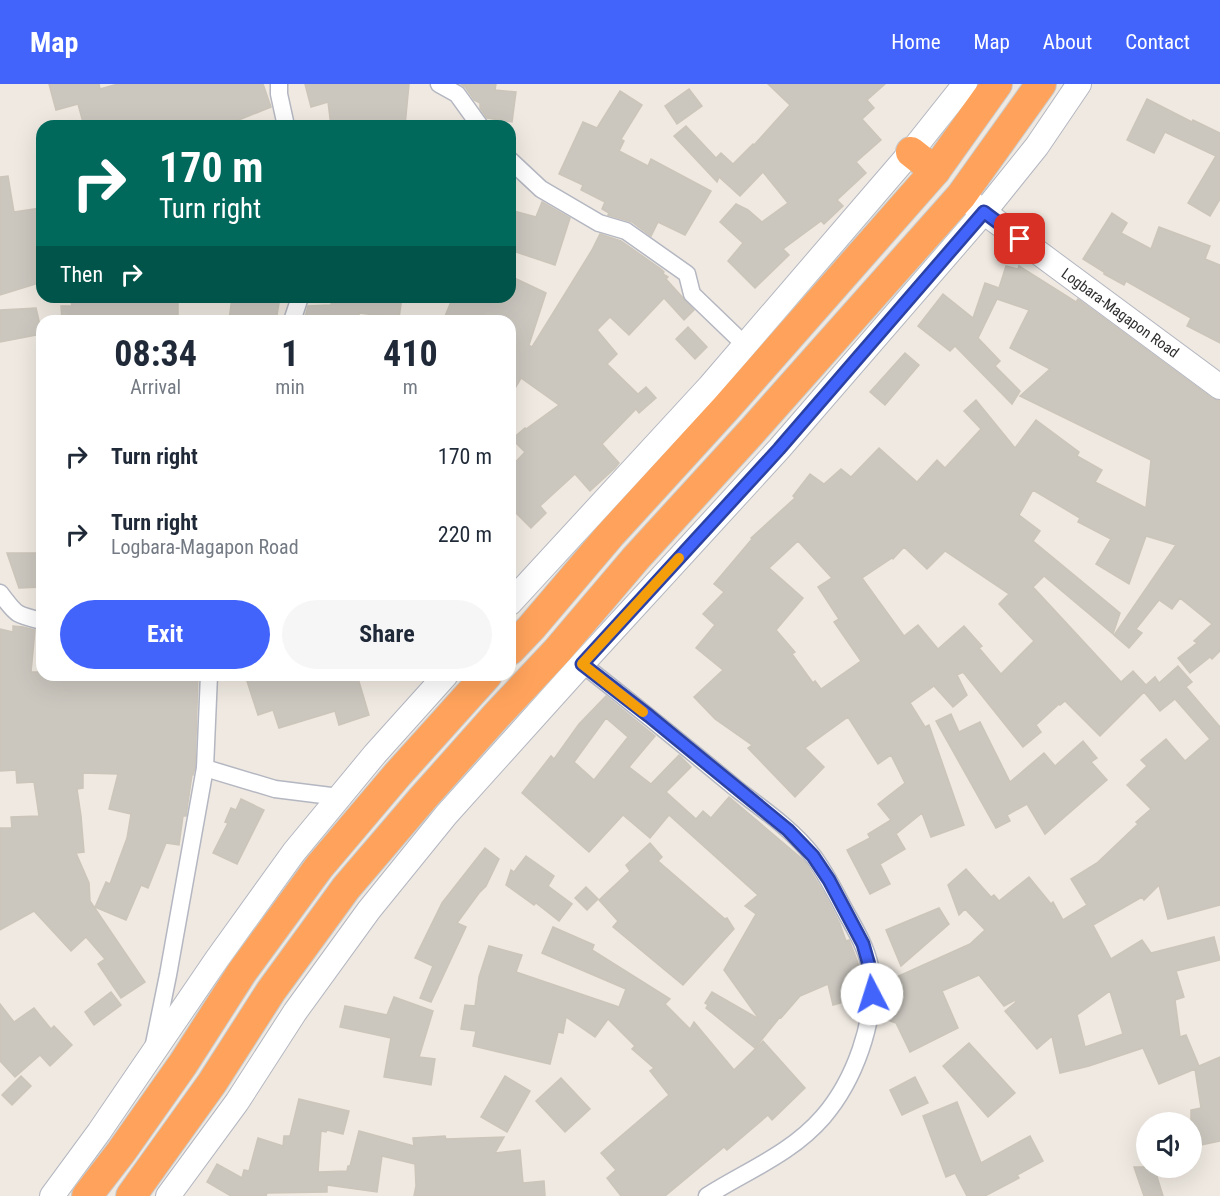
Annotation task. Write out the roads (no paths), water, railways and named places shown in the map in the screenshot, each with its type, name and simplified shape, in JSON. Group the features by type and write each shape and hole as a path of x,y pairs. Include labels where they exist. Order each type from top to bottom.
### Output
{"highway":[{"path":"516,644 934,171 997,84"},
{"path":"131,1196 212,1083 271,991 346,888 496,716 557,651 636,558 753,430 973,204 1041,84"},
{"path":"911,152 934,171"},
{"path":"87,1196 121,1152 183,1064 242,972 319,867 397,775 482,681"}],"street":[{"path":"279,84 285,120"},
{"path":"440,84 457,94 476,120"},
{"path":"516,596 709,387 911,152 965,84"},
{"path":"168,1196 237,1102 295,1012 369,910 446,815 779,449 973,204 1037,146 1079,84"},
{"path":"516,165 542,189 598,224 626,231 687,274 692,294 745,345"},
{"name":"Logbara-Magapon Road","path":"973,204 1220,387"},
{"path":"0,592 10,608 19,616 36,620"},
{"path":"582,664 788,830 813,856 829,880 863,944 871,972 872,994 860,1053 842,1090 823,1117 794,1144 707,1196"},
{"path":"152,1054 205,768 209,681"},
{"path":"52,1196 294,852 375,754 441,681"},
{"path":"205,768 275,789 339,797"}]}
